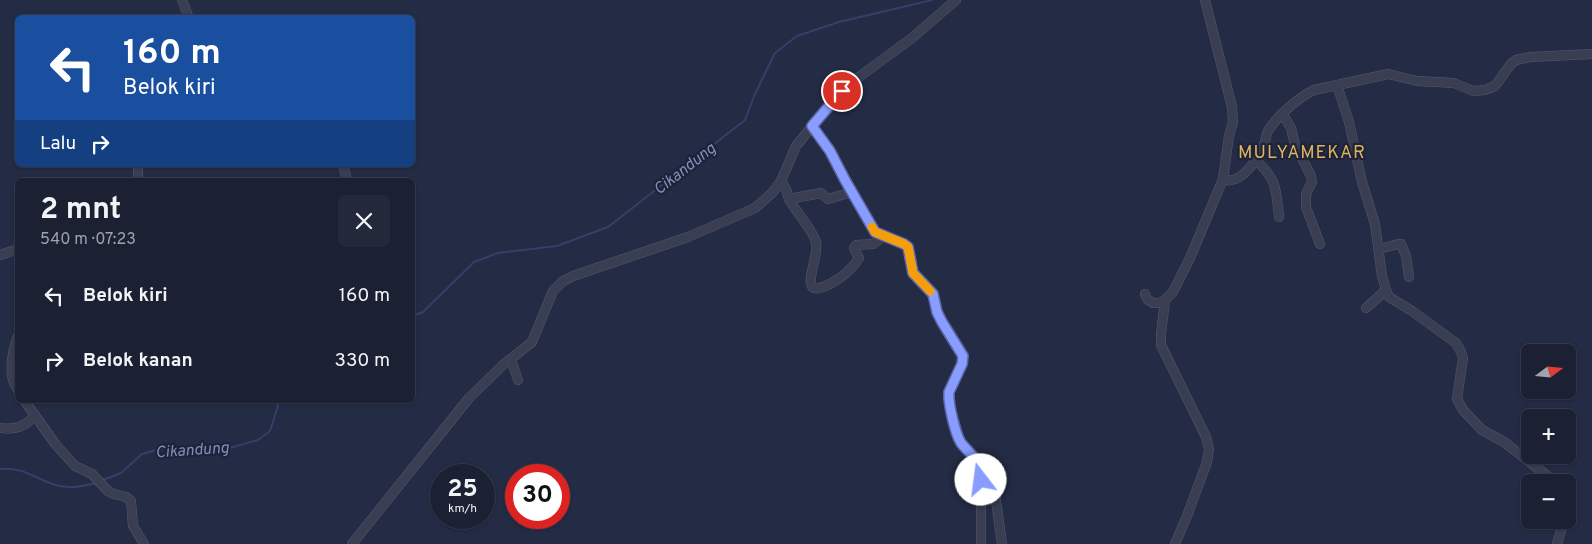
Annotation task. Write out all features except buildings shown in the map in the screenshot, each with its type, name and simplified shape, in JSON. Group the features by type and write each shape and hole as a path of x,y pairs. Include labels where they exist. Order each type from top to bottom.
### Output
{"street":[{"path":"182,0 188,15"},
{"path":"352,544 469,398 484,382 532,342 553,291 563,281 688,236 744,214 759,205 781,181 796,146 848,85 912,38 956,0"},
{"path":"1145,294 1147,299 1153,303 1158,303 1165,300 1173,292 1223,179 1229,136 1233,122 1232,107 1205,0"},
{"path":"1223,179 1231,181 1239,178 1248,170 1265,142 1267,132 1304,95 1314,90 1388,74 1417,81 1454,83 1479,91 1495,86 1516,60 1530,57 1592,54"},
{"path":"1337,85 1349,122 1362,182 1375,224 1382,276 1389,297 1456,343 1463,358 1457,399 1463,410 1482,430 1504,442 1545,474"},
{"path":"1283,115 1291,128 1295,145 1311,176 1312,182 1306,194 1306,207 1320,244"},
{"path":"812,126 830,151 875,232 908,247 913,273 933,294 937,312 963,356 962,364 948,396 960,441 980,464 994,486 1002,544"},
{"path":"1255,159 1273,178 1276,186 1279,216"},
{"path":"781,181 789,199 816,242 816,257 810,279 811,285 815,289 818,290 833,282 855,264 859,256 854,248 856,245 873,244 884,236"},
{"path":"789,199 821,193 828,199 833,199 852,192"},
{"path":"1379,249 1401,244 1406,256 1409,277"},
{"path":"0,255 15,251"},
{"path":"1366,308 1386,290"},
{"path":"1165,300 1161,345 1206,437 1208,450 1207,462 1175,544"},
{"path":"15,346 12,355 15,387"},
{"path":"511,359 518,380"},
{"path":"26,403 75,466 92,474 114,494 126,497 131,501 133,526 144,544"},
{"path":"0,428 13,429 22,427 27,425 35,415"},
{"path":"980,464 982,544"},
{"path":"1557,544 1561,529"}],"waterway":[{"name":"Cikandung","path":"415,315 423,312 474,262 498,253 557,246 608,227 745,120 775,53 797,36 839,22 932,0"},
{"name":"Cikandung","path":"103,480 121,473 142,454 156,450 180,447 226,449 258,440 270,431 278,406 276,403"},
{"name":"Cikandung","path":"0,469 19,470 59,486 75,487 96,483"}],"slow traffic":[{"path":"872,227 875,232 908,247 913,273 930,291"}],"district":[{"name":"MULYAMEKAR","path":"1302,152"}],"route":[{"path":"842,91 812,126 830,151 875,232 908,247 913,273 933,294 937,312 963,356 962,364 948,396 960,441 980,464 981,480"}]}
